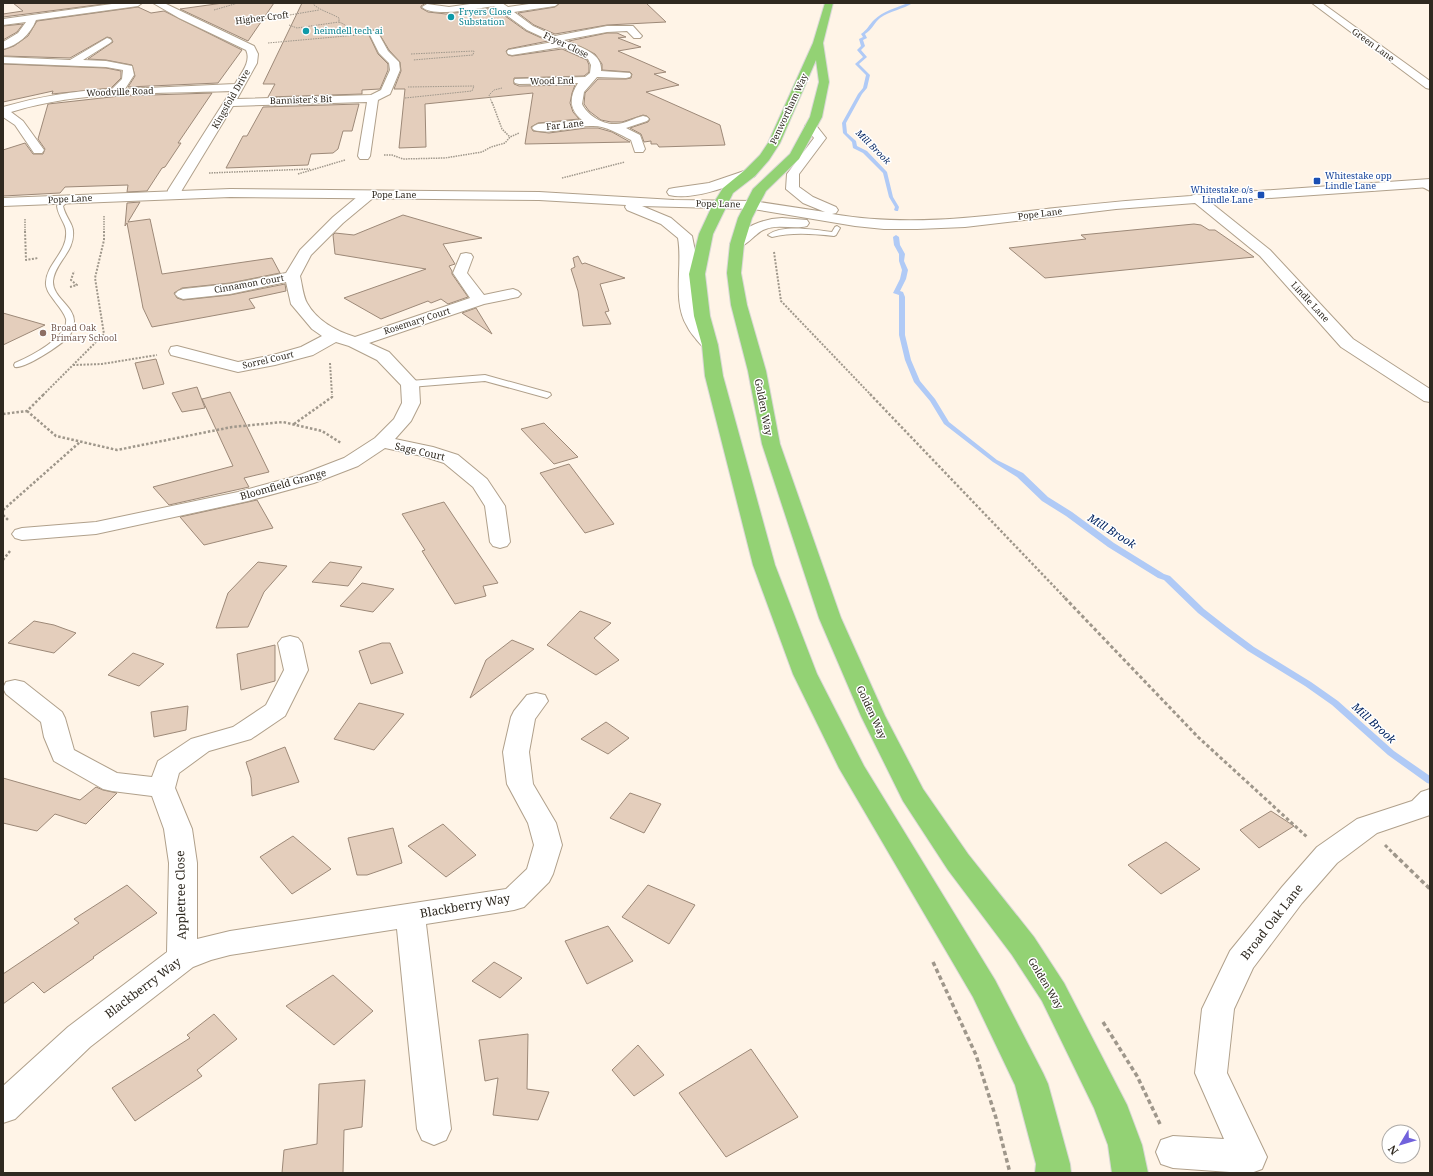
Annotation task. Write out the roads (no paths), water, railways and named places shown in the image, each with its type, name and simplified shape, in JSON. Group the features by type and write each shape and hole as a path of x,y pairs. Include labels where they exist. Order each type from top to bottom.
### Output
{"highway":[{"name":"Penwortham Way","path":"720,204 728,191 750,173 765,157 774,143 818,43 829,3"},
{"name":"Penwortham Way","path":"753,205 760,189 795,156 816,117 824,82 818,43"},
{"path":"720,204 706,234 697,274 702,316 710,345 714,376 764,565 805,674 852,768 984,989 1031,1084 1053,1164 1053,1173"},
{"name":"Golden Way","path":"753,205 745,218 737,244 734,273 739,305 757,371 771,444 800,533 833,625 873,716 912,794 958,862 1023,946 1053,992 1110,1105 1125,1145 1130,1173"}],"street":[{"path":"3,22 138,3"},
{"name":"Kingsfold Drive","path":"158,3 250,48 253,54 252,63 175,190 174,195"},
{"path":"427,7 450,12 496,3"},
{"name":"Fryer Close","path":"496,3 530,28 592,57 596,65 595,74"},
{"path":"507,10 554,3"},
{"name":"Green Lane","path":"1316,3 1430,86"},
{"path":"3,46 23,35 32,18"},
{"path":"512,52 607,29 630,28 638,36"},
{"path":"364,156 373,99 386,92 395,70 390,59 378,44 374,33"},
{"path":"73,62 107,41"},
{"path":"3,60 73,62 117,65 128,68 130,73 129,78 115,92"},
{"path":"585,80 595,74 626,75"},
{"name":"Wood End","path":"519,81 585,80"},
{"name":"Far Lane","path":"585,80 578,91 575,101 579,111 584,117 593,122 616,128 636,138 639,149"},
{"name":"Woodville Road","path":"3,112 14,107 48,98 75,94 238,87"},
{"name":"Bannister's Bit","path":"229,103 373,99"},
{"path":"3,112 20,123 38,150"},
{"path":"616,128 643,119"},
{"name":"Far Lane","path":"538,128 559,127 593,122"},
{"path":"811,126 820,138 793,174 793,189 800,195 815,203 871,224"},
{"path":"566,197 651,192 681,192 724,183 750,173"},
{"name":"Pope Lane","path":"3,202 174,195 300,193 539,196 674,204 753,205 871,224 917,225 965,223 1116,205 1196,198 1427,186"},
{"path":"368,195 338,220 305,253 292,276 299,304 318,326 334,336 355,342 383,356 410,384"},
{"name":"Lindle Lane","path":"1196,198 1265,253 1347,343 1430,397"},
{"path":"602,200 634,207 653,215 672,225 685,236 688,251 688,307 694,325 710,345"},
{"path":"737,244 756,227 771,223 786,222 836,228 876,230 917,225"},
{"path":"466,257 460,273 480,300"},
{"name":"Cinnamon Court","path":"183,294 230,289 292,276"},
{"name":"Rosemary Court","path":"355,342 480,300 513,294"},
{"name":"Sorrel Court","path":"177,351 238,368 307,351 334,336"},
{"name":"Bloomfield Grange","path":"22,534 96,528 241,497 307,479 351,462 382,442 402,421 411,403 410,384"},
{"name":"Sage Court","path":"382,442 451,458 480,483 495,506 500,542"},
{"path":"15,688 53,718 57,737 63,754 112,782 162,788 167,768 200,745 242,733 276,710 296,670 290,643"},
{"name":"Blackberry Way","path":"3,1108 79,1037 182,958 208,948 230,942 410,916 514,899 539,874 548,845 542,823 520,784 516,752 523,717 536,701"},
{"name":"Appletree Close","path":"162,788 178,829 183,863 182,958"},
{"name":"Broad Oak Lane","path":"1173,1152 1250,1157 1211,1073 1218,1009 1241,960 1292,894 1327,855 1367,826 1426,803"},
{"name":"Blackberry Way","path":"410,916 434,1128"}],"lane":[{"path":"18,364 39,356 67,333 70,320 66,309 52,292 49,283 51,274 64,255 68,245 70,230 61,214 60,206 66,200"},
{"path":"772,235 783,232 797,231 834,234 836,228"},
{"path":"410,384 485,378 547,395"}],"waterway":[{"name":"Mill Brook","path":"896,210 897,207 891,197 885,173 865,152 855,147 854,142 845,133 844,123 860,94 865,88 868,75 857,64 865,57 859,50 863,46 861,39 865,38 863,34 879,17 892,10 911,3"},
{"name":"Mill Brook","path":"896,237 897,245 902,254 901,261 905,270 903,279 896,293 901,293 902,297 902,335 908,360 917,382 933,400 946,423 995,461 1020,475 1045,499 1069,514 1111,545 1161,576 1167,578 1201,611 1224,629 1251,649 1308,684 1335,703 1391,753 1430,781"}],"place":[{"name":"Fryers Close Substation","path":"451,17"},
{"name":"heimdell tech ai","path":"306,31"},
{"name":"Whitestake opp Lindle Lane","path":"1317,181"},
{"name":"Whitestake o/s Lindle Lane","path":"1261,195"},
{"name":"Broad Oak Primary School","path":"43,333"}]}
